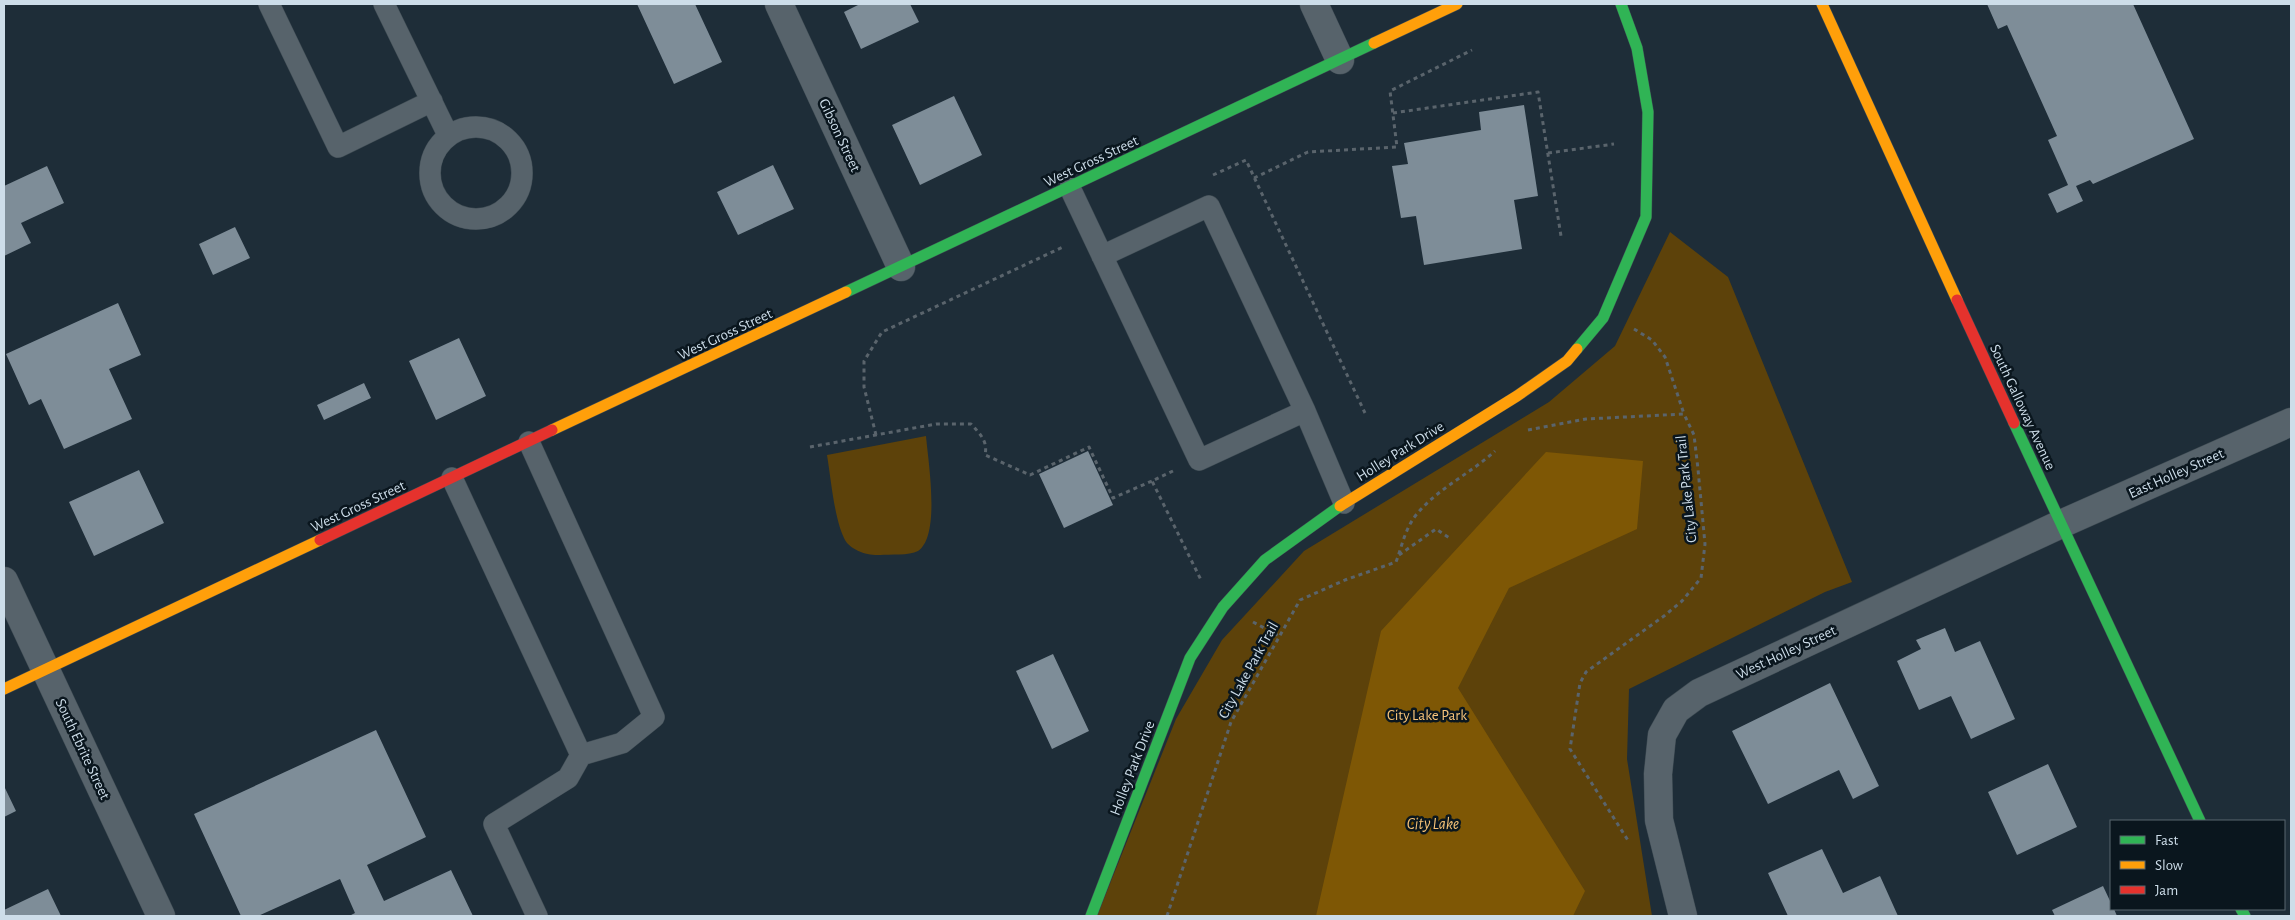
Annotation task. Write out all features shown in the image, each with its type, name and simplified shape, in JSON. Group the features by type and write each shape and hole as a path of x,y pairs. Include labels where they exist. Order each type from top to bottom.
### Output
{"street":[{"name":"Gibson Street","path":"779,4 901,267"},
{"path":"1314,4 1340,60"},
{"name":"West Gross Street","path":"4,689 1457,4"},
{"name":"Holley Park Drive","path":"1091,916 1190,658 1223,607 1264,560 1344,503 1517,396 1567,361 1602,318 1646,217 1648,112 1637,48 1620,4"},
{"name":"South Galloway Avenue","path":"1822,4 2200,820"},
{"name":"East Holley Street","path":"2061,524 2291,422"},
{"name":"West Holley Street","path":"1684,916 1659,820 1658,774 1662,735 1676,710 1699,693 2061,524"},
{"name":"South Ebrite Street","path":"4,581 162,916"}],"lane":[{"path":"269,4 338,147 432,101"},
{"path":"384,4 448,135"},
{"path":"470,127 486,127 500,133 511,142 519,155 523,169 522,184 515,198 505,210 490,217 475,220 460,217 446,209 436,197 430,183 430,167 435,152 448,135 470,127"},
{"path":"1070,188 1199,460 1305,411"},
{"path":"1102,256 1209,206 1305,411 1344,503"},
{"path":"529,442 654,717 622,743 581,755 568,778 494,824 537,916"},
{"path":"452,478 581,755"}],"path":[{"path":"1254,178 1308,152 1397,147 1390,91 1472,50"},
{"path":"1392,113 1538,92 1561,236"},
{"path":"1548,153 1648,139"},
{"path":"1605,312 1652,340 1664,357 1684,414"},
{"name":"City Lake Park Trail","path":"1520,434 1527,430 1586,419 1684,414 1694,435 1705,544 1701,578 1682,601 1586,672 1580,683 1570,749 1630,844"},
{"path":"810,447 936,424 971,424 985,441 985,455 1030,475 1089,447 1113,498 1199,460"},
{"path":"1399,555 1402,540 1415,516 1439,492 1481,464 1499,448"},
{"path":"1152,480 1206,592 1223,607"},
{"name":"City Lake Park Trail","path":"1167,916 1231,722 1300,600 1345,580 1396,562 1399,555 1436,529 1451,539"}],"green space":[{"name":"City Lake Park","path":"1670,232 1728,277 1852,582 1825,592 1629,689 1627,759 1652,916 1097,916 1176,719 1222,640 1304,551 1549,402 1615,346"},
{"path":"926,436 931,514 925,543 918,551 905,554 875,555 854,549 846,542 838,520 827,455"}],"water":[{"name":"City Lake","path":"1546,452 1643,461 1637,529 1509,588 1458,688 1585,891 1573,916 1316,916 1381,631"}],"building":[{"path":"637,4 695,4 722,62 674,84"},
{"path":"860,4 910,4 919,22 861,49 844,12"},
{"path":"1987,4 2133,4 2194,139 2093,184 2090,180 2076,186 2083,201 2057,213 2048,194 2068,185 2048,140 2057,136 2007,25 1998,29"},
{"path":"954,96 982,155 920,185 892,125"},
{"path":"1524,105 1538,196 1514,200 1522,249 1424,265 1416,216 1401,218 1392,166 1408,164 1404,143 1481,130 1479,112"},
{"path":"773,165 794,209 738,235 717,192"},
{"path":"47,166 64,203 21,223 31,243 4,256 4,186"},
{"path":"235,227 250,258 213,275 199,244"},
{"path":"118,303 141,355 109,369 132,419 64,449 41,399 29,405 6,354"},
{"path":"459,338 486,396 436,420 409,361"},
{"path":"364,383 371,398 324,420 317,405"},
{"path":"1088,451 1113,505 1064,528 1039,474"},
{"path":"139,470 164,523 94,556 69,502"},
{"path":"1945,628 1955,652 1980,641 2015,719 1971,739 1951,696 1919,710 1897,661 1921,649 1916,640"},
{"path":"1053,654 1089,731 1052,749 1016,671"},
{"path":"1830,683 1879,786 1853,799 1839,770 1768,804 1732,731"},
{"path":"376,730 426,837 367,865 384,901 451,870 473,916 349,916 355,913 340,879 258,916 241,916 194,814"},
{"path":"2048,764 2077,827 2017,855 1988,792"},
{"path":"4,786 16,811 4,817"},
{"path":"1822,849 1843,893 1880,876 1898,916 1788,916 1768,873"},
{"path":"2103,886 2110,901 2110,910 2114,910 2117,916 2055,916 2052,910"},
{"path":"48,889 61,916 4,916 4,910"}],"traffic: fast":[{"path":"1577,349 1603,318 1646,217 1648,112 1637,48 1621,4"},
{"path":"846,292 1374,43"},
{"path":"2014,423 2200,820"},
{"path":"1091,916 1190,658 1223,607 1265,560 1340,506"},
{"path":"2242,910 2245,916"}],"traffic: slow":[{"path":"1374,43 1457,4"},
{"path":"1822,4 1957,300"},
{"path":"552,430 846,292"},
{"path":"1340,506 1517,396 1567,361 1577,349"},
{"path":"4,689 320,540"}],"traffic: jam":[{"path":"1957,300 2014,423"},
{"path":"320,540 552,430"}]}
